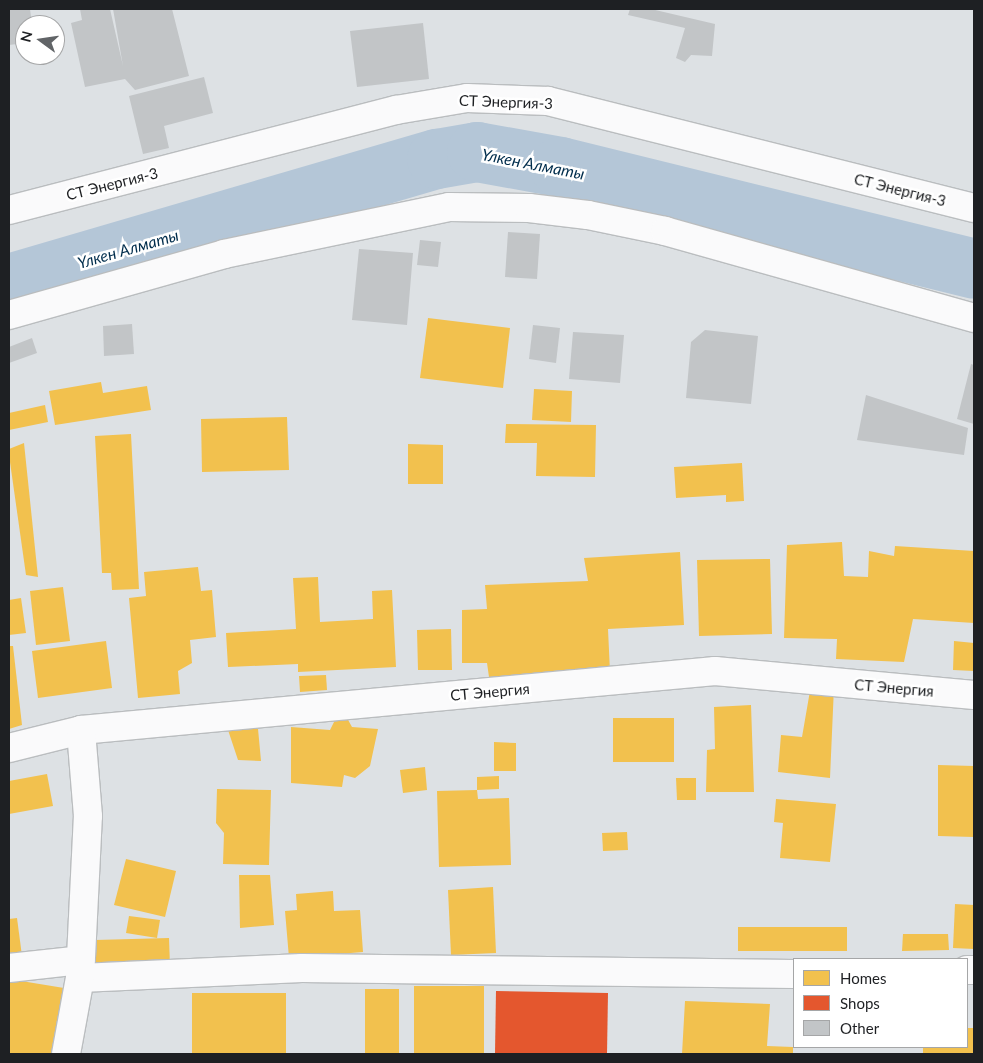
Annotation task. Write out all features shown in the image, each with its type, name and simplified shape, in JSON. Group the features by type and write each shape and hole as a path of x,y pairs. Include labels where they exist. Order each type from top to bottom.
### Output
{"street":[{"name":"СТ Энергия-3","path":"9,210 396,110 467,98 548,101 974,208"},
{"path":"9,315 224,254 449,207 529,208 588,215 655,229 974,318"},
{"name":"СТ Энергия","path":"9,748 81,730 715,671 974,695"},
{"path":"66,1054 80,969 88,816 81,730"},
{"path":"9,968 302,968 793,974"}],"building: Homes":[{"path":"428,318 510,328 503,388 420,378"},
{"path":"101,382 103,393 147,386 151,410 55,425 49,391"},
{"path":"534,389 572,391 571,422 532,420"},
{"path":"45,405 48,422 9,430 9,413"},
{"path":"287,417 289,470 202,472 201,419"},
{"path":"506,424 596,425 595,477 536,476 537,443 505,443"},
{"path":"131,434 139,589 112,590 111,573 102,573 95,436"},
{"path":"24,443 38,577 26,575 9,455 9,449"},
{"path":"408,444 443,445 443,484 408,484"},
{"path":"742,463 744,501 726,502 726,495 676,498 674,467"},
{"path":"842,542 844,576 868,577 869,551 894,556 895,546 974,551 974,623 913,619 904,662 836,659 837,639 784,638 787,545"},
{"path":"680,552 684,625 608,629 610,672 489,677 487,663 462,663 462,610 487,609 485,585 588,581 584,558"},
{"path":"770,559 772,634 699,636 697,560"},
{"path":"198,567 201,591 212,590 216,637 190,640 192,663 178,671 180,694 138,698 129,598 146,596 144,572"},
{"path":"318,577 320,622 373,619 372,591 392,590 396,667 298,672 298,664 228,667 226,633 296,629 293,578"},
{"path":"63,587 70,641 36,645 30,591"},
{"path":"21,598 26,633 9,635 9,600"},
{"path":"451,629 452,670 418,670 417,630"},
{"path":"106,641 112,688 38,698 32,651"},
{"path":"954,641 974,643 974,671 953,670"},
{"path":"9,646 13,646 22,725 9,729"},
{"path":"326,675 327,690 300,692 299,676"},
{"path":"811,685 834,687 830,778 778,772 781,735 802,737"},
{"path":"751,705 754,792 706,792 707,750 715,749 714,707"},
{"path":"337,716 347,718 352,727 378,729 370,766 355,778 344,775 342,787 291,783 291,727 330,730"},
{"path":"613,718 674,718 674,762 613,762"},
{"path":"227,727 258,729 261,761 238,760"},
{"path":"494,742 516,743 516,771 494,771"},
{"path":"938,765 974,766 974,837 938,836"},
{"path":"425,767 427,790 403,793 400,770"},
{"path":"47,774 53,806 9,814 9,781"},
{"path":"499,776 499,789 477,790 477,777"},
{"path":"676,778 696,778 696,800 677,800"},
{"path":"217,789 271,790 269,865 223,864 224,833 216,823"},
{"path":"477,790 478,799 509,798 511,865 439,867 437,791"},
{"path":"776,799 836,804 830,862 780,858 783,823 774,822"},
{"path":"627,832 628,850 603,851 602,833"},
{"path":"126,859 176,871 165,917 114,905"},
{"path":"239,875 270,875 274,925 240,928"},
{"path":"493,887 496,953 451,955 448,890"},
{"path":"333,891 334,911 360,910 363,952 289,958 285,911 297,910 296,894"},
{"path":"955,904 974,905 974,949 953,948"},
{"path":"129,916 160,920 157,938 126,933"},
{"path":"17,918 22,956 9,958 9,919"},
{"path":"738,927 847,927 847,951 738,951"},
{"path":"903,934 948,934 949,950 902,951"},
{"path":"169,938 170,966 96,968 95,940"},
{"path":"9,979 64,988 54,1054 9,1054"},
{"path":"414,986 484,986 484,1054 414,1054"},
{"path":"365,989 399,989 399,1054 365,1054"},
{"path":"192,993 286,993 286,1054 192,1054"},
{"path":"685,1001 770,1004 767,1046 793,1047 793,1054 682,1054"},
{"path":"968,1028 974,1028 974,1054 923,1054 923,1048 968,1048"}],"building: Shops":[{"path":"496,991 608,993 607,1054 495,1054"}],"building: Other":[{"path":"9,9 30,9 31,15 15,15 15,44 9,45"},
{"path":"80,9 110,9 123,66 113,9 172,9 189,76 135,90 125,79 85,87 71,23 82,20"},
{"path":"630,9 651,9 715,24 712,56 691,55 685,62 676,58 685,28 628,15"},
{"path":"423,23 429,79 357,87 350,31"},
{"path":"204,77 213,113 164,126 169,148 143,154 129,96"},
{"path":"508,232 540,234 537,279 505,277"},
{"path":"420,240 441,242 438,267 417,265"},
{"path":"359,249 413,253 407,325 352,320"},
{"path":"132,324 134,354 104,356 103,326"},
{"path":"533,325 560,328 556,363 529,359"},
{"path":"705,330 758,336 751,404 686,398 691,342"},
{"path":"573,332 624,335 620,383 569,379"},
{"path":"32,338 37,353 9,363 9,347"},
{"path":"971,364 974,365 974,424 957,419"},
{"path":"866,395 968,428 964,455 857,440"}],"waterway":[{"name":"Үлкен Алматы","path":"9,284 437,159 477,152 560,167 974,269"}]}
